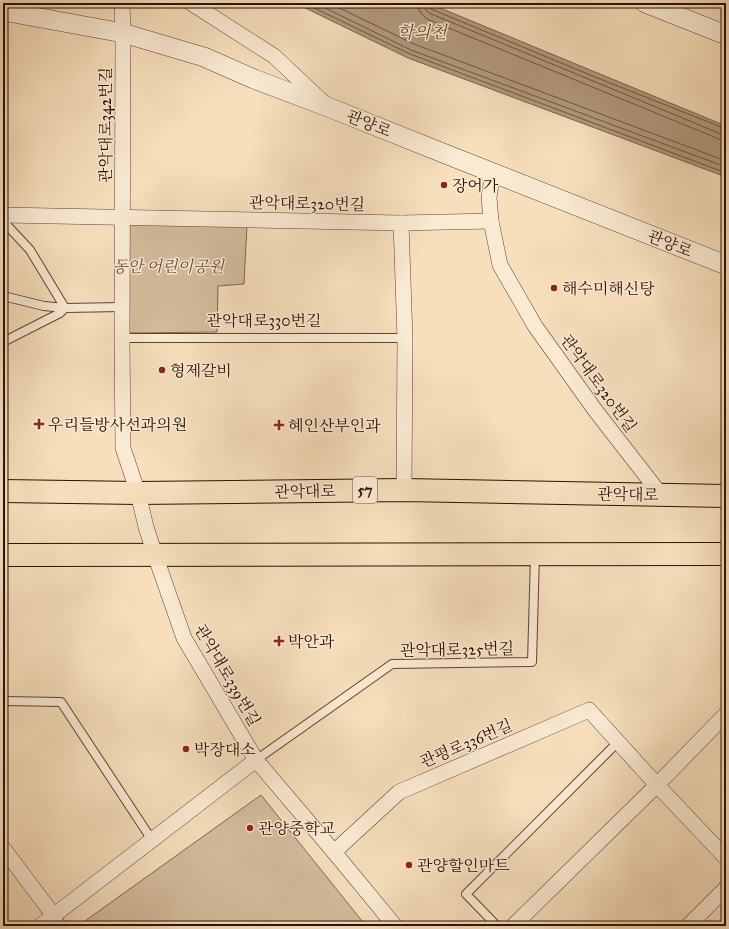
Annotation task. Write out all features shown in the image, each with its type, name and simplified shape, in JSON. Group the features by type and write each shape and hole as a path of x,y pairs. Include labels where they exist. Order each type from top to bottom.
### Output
{"main road":[{"name":"관악대로","path":"3,491 138,493 404,490 726,496"},
{"path":"3,555 725,555"}],"street":[{"name":"관악대로342번길","path":"122,3 123,448 138,493 146,527"},
{"path":"191,3 274,56 328,107"},
{"path":"645,3 726,35"},
{"name":"관양로","path":"3,11 123,33 204,57 254,79 726,265"},
{"name":"관악대로320번길","path":"493,172 490,197 491,221 500,265 535,326 595,410 661,495"},
{"path":"3,215 122,218"},
{"name":"관악대로320번길","path":"122,218 401,223 491,221"},
{"path":"401,223 405,338 404,490"},
{"name":"관악대로339번길","path":"146,527 184,638 256,760 395,926"},
{"name":"관평로336번길","path":"334,852 399,792 589,710 726,858"},
{"path":"513,926 657,785 726,714"},
{"path":"40,926 59,921 152,840 256,760"},
{"path":"3,848 59,921"},
{"path":"688,926 726,888"}],"lane":[{"path":"3,221 30,250 65,308"},
{"path":"3,296 44,306 65,308 122,307"},
{"path":"3,342 60,313 65,308"},
{"name":"관악대로330번길","path":"122,338 405,338"},
{"name":"관악대로325번길","path":"256,760 392,664 532,662 535,554"},
{"path":"3,701 61,702 152,840"},
{"path":"497,926 466,894 618,742"}],"green space":[{"name":"동안 어린이공원","path":"130,221 247,225 244,284 218,286 217,332 130,333 125,327 126,226"},
{"name":"관양중학교","path":"261,795 366,926 78,926"}],"water":[{"name":"학의천","path":"295,3 428,3 726,126 726,177 408,58"}],"place":[{"name":"장어가","path":"444,185"},
{"name":"해수미해신탕","path":"554,288"},
{"name":"형제갈비","path":"162,370"},
{"name":"우리들방사선과의원","path":"39,424"},
{"name":"혜인산부인과","path":"279,425"},
{"name":"박안과","path":"279,641"},
{"name":"박장대소","path":"186,749"},
{"name":"관양중학교","path":"250,828"},
{"name":"관양할인마트","path":"409,865"}]}
